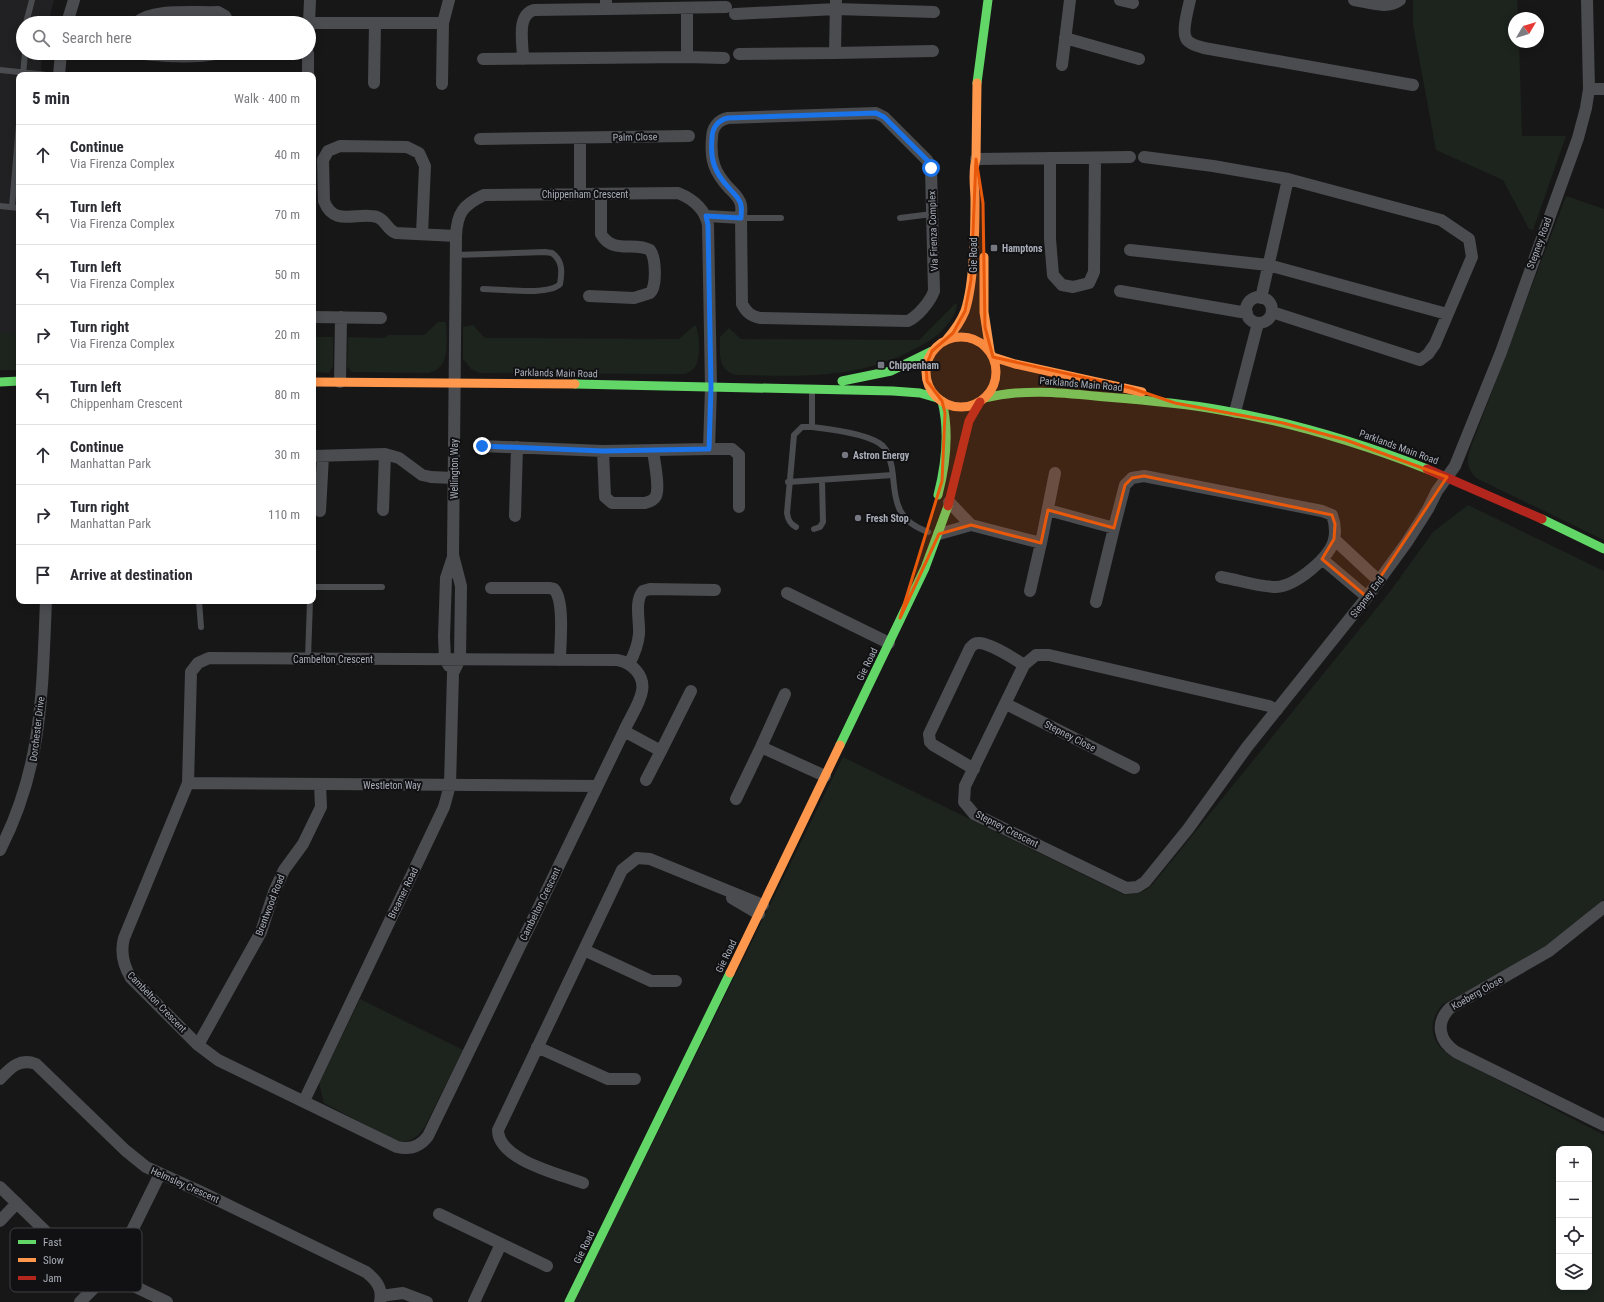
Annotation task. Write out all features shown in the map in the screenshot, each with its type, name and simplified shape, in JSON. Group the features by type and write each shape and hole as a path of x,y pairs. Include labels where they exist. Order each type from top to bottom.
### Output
{"street":[{"path":"69,16 74,0"},
{"path":"309,16 310,0"},
{"path":"442,84 442,23 449,0"},
{"name":"Gie Road","path":"947,339 960,322 969,294 973,259 977,80 988,0"},
{"path":"1062,65 1070,0"},
{"path":"1120,0 1134,3"},
{"path":"1190,0 1184,34 1186,40 1193,44 1204,48 1413,85"},
{"path":"1354,0 1386,5 1395,4 1400,0"},
{"name":"Stepney Road","path":"1447,476 1458,460 1501,352 1578,138 1586,108 1589,89 1586,0"},
{"path":"524,58 523,19 528,11 534,10 606,4 731,11 836,5 934,12"},
{"path":"835,53 836,5"},
{"path":"687,8 687,57"},
{"path":"148,16 156,14 218,12 224,16"},
{"path":"316,23 442,23"},
{"path":"374,23 374,82"},
{"path":"1065,38 1139,59"},
{"path":"739,54 933,51"},
{"path":"483,59 724,58"},
{"path":"59,72 60,60"},
{"path":"308,60 308,72"},
{"path":"1589,89 1604,89"},
{"name":"Via Firenza Complex","path":"876,113 884,117 927,160 931,168 934,292 932,297 914,318 908,320 760,318 753,316 746,312 742,304 741,218 741,205 735,195 714,169 711,157 712,136 714,128 719,122 728,118 876,113"},
{"name":"Palm Close","path":"480,139 689,136"},
{"path":"580,138 580,194"},
{"path":"422,234 425,166 419,153 407,147 340,146 328,151 323,160 324,196 326,207 330,212 343,217 377,217 382,219 393,232 422,234 456,236"},
{"path":"976,159 1130,157"},
{"path":"1144,157 1213,166 1288,179 1441,220 1469,239 1472,257 1435,344 1428,354 1420,360 1272,312"},
{"path":"1050,158 1050,239 1053,275 1062,285 1072,287 1089,283 1094,272 1095,158"},
{"name":"Gie Road","path":"976,159 981,177 984,234"},
{"path":"1261,298 1288,179"},
{"name":"Chippenham Crescent","path":"455,382 456,236 458,219 466,204 484,195 678,193 698,205 706,216"},
{"path":"589,296 634,298 650,293 654,287 654,262 650,250 645,247 617,247 604,238 601,234 601,194"},
{"path":"709,449 711,387 708,225 706,216 741,218"},
{"name":"Gie Road","path":"984,247 984,312 992,354"},
{"path":"1130,250 1268,265 1447,314"},
{"path":"1120,291 1247,313 1252,320 1258,323 1267,321 1272,312 1270,303 1261,298 1250,301 1247,313"},
{"path":"316,317 382,318"},
{"path":"340,382 342,317"},
{"path":"1235,412 1258,323"},
{"path":"936,503 942,481 946,447 945,413 940,400 930,387 926,373 928,358 938,345 947,339 960,336 973,338 980,342 992,354 996,368 996,380 991,391 983,400 962,407 954,406 940,400"},
{"name":"Parklands Main Road","path":"316,382 455,382 798,389 872,376 900,368 932,351"},
{"name":"Parklands Main Road","path":"992,354 1015,364 1131,388 1175,403"},
{"path":"0,382 16,381"},
{"name":"Wellington Way","path":"455,382 453,556 461,586 460,659"},
{"name":"Parklands Main Road","path":"812,387 902,391 940,400"},
{"name":"Parklands Main Road","path":"983,400 1002,392 1042,391 1175,403 1235,412 1346,440 1447,476 1488,493 1604,549"},
{"name":"Gie Road","path":"569,1302 826,776 925,568 932,530 949,502 969,421 983,400"},
{"path":"482,446 603,451 732,449 739,455 739,507"},
{"path":"515,516 516,447"},
{"path":"603,451 605,498 612,503 645,503 654,499 657,489 653,450"},
{"path":"383,510 385,454"},
{"path":"320,511 318,456 385,454 399,458 422,475 454,478"},
{"path":"1030,591 1055,473"},
{"path":"1096,602 1125,485 1132,478 1144,476 1322,511 1332,515 1335,524 1334,539 1328,552 1322,559 1288,585 1276,587 1221,577"},
{"name":"Stepney End","path":"1277,710 1379,581 1428,509 1447,476"},
{"path":"949,502 971,525"},
{"path":"1048,510 1114,528"},
{"path":"932,530 971,525 1041,543"},
{"path":"1334,539 1379,581"},
{"name":"Wellington Way","path":"445,659 446,578 453,556"},
{"path":"1322,559 1367,597"},
{"path":"491,588 554,589 558,596 560,618 560,660"},
{"path":"629,664 634,654 639,635 639,599 643,591 650,589 715,590"},
{"path":"787,593 889,643"},
{"name":"Dorchester Drive","path":"0,850 16,816 25,792 37,744 40,719 46,604"},
{"path":"974,769 930,742 929,734 970,648 975,644 981,643 991,647 1024,665 1031,657 1045,654 1269,706 1277,710"},
{"name":"Cambelton Crescent","path":"209,658 445,659 617,660 629,664 639,675 642,689 624,731 425,1141 410,1148 397,1147 218,1060 198,1045 131,978 125,966 122,953 124,938 188,783 190,676 195,666 209,658"},
{"path":"445,659 453,673"},
{"name":"Breamer Road","path":"304,1102 444,807 450,785 453,673 460,659"},
{"name":"Stepney Crescent","path":"1024,665 964,791 964,802 970,810 1121,886 1132,888 1142,885 1148,879 1277,710"},
{"path":"646,780 691,691"},
{"path":"736,799 785,694"},
{"name":"Stepney Close","path":"1006,704 1134,768"},
{"path":"624,731 661,751"},
{"path":"761,747 826,776"},
{"name":"Westleton Way","path":"188,783 597,786"},
{"name":"Brentwood Road","path":"198,1045 231,983 261,932 274,892 284,870 303,844 321,807 320,784"},
{"path":"583,1183 530,1163 511,1153 501,1144 498,1138 498,1130 622,870 638,858 650,859 725,890 761,909"},
{"name":"Koeberg Close","path":"1604,907 1549,951 1450,1008 1443,1017 1440,1028 1444,1041 1448,1047 1456,1052 1604,1125"},
{"path":"584,950 652,981 676,981"},
{"path":"538,1048 608,1079 635,1079"},
{"name":"Helmsley Crescent","path":"0,1079 14,1065 26,1062 36,1064 45,1071 125,1150 146,1167 206,1194 366,1272 376,1280 381,1299"},
{"path":"133,1228 160,1174"},
{"path":"0,1187 42,1228"},
{"path":"0,1221 17,1203"},
{"path":"439,1214 547,1266"},
{"path":"474,1302 501,1244"},
{"path":"142,1290 167,1302"},
{"path":"80,1302 90,1292"},
{"path":"381,1299 403,1293 427,1302"}],"lane":[{"path":"28,16 32,0"},
{"path":"24,72 25,60"},
{"path":"0,70 16,73"},
{"path":"12,207 16,160"},
{"path":"0,206 16,208"},
{"path":"900,218 932,214"},
{"path":"741,218 781,218"},
{"path":"456,255 545,252 552,253 560,262 562,273 560,284 553,289 528,291 483,289"},
{"path":"812,387 812,427"},
{"path":"796,527 788,520 788,482 794,435 802,427 812,427 874,440 884,446 890,456 899,511 913,527 932,530"},
{"path":"788,482 893,475"},
{"path":"814,529 820,527 823,522 822,480"},
{"path":"316,587 382,587"},
{"path":"199,604 201,627"},
{"path":"308,658 310,604"}],"highlighted area":[{"path":"976,159 983,203 985,327 993,357 1131,388 1175,403 1283,423 1346,440 1447,477 1367,597 1322,559 1334,539 1335,524 1332,515 1144,476 1132,478 1125,485 1114,528 1048,510 1041,543 971,525 939,534 900,618 942,481 945,413 942,401 927,381 926,366 932,351 953,333 965,311 971,280"}],"shaded area":[{"path":"0,0 54,0 50,16 16,16 16,60 42,60 41,72 16,72 16,333 0,333"},
{"path":"1413,0 1517,0 1518,12 1508,12 1508,48 1519,48 1522,136 1566,136 1533,230 1529,229 1503,180 1436,150 1413,25"},
{"path":"1566,196 1604,209 1604,540 1478,479 1470,470 1468,464 1469,452"},
{"path":"956,303 957,306 952,318 934,338 909,352 867,368 846,372 803,376 737,375 726,370 721,360 720,337 729,328 741,339 919,340"},
{"path":"438,322 446,322 447,345 444,360 441,366 436,370 428,373 352,372 347,367 348,337 384,338 389,335 424,335"},
{"path":"473,325 485,338 679,339 695,325 699,339 699,352 697,363 694,368 685,374 480,373 471,369 463,360 463,327"},
{"path":"0,333 16,333 16,370 0,370"},
{"path":"316,337 333,337 333,366 329,373 316,372"},
{"path":"1468,505 1604,571 1604,899 1542,951 1443,1004 1435,1017 1433,1030 1437,1043 1448,1054 1604,1135 1604,1302 574,1302 843,757 1123,894 1135,894 1142,892 1152,885 1389,593 1433,532"},
{"path":"360,999 463,1050 423,1130 413,1139 400,1142 396,1141 324,1103 319,1083"}],"traffic: fast":[{"path":"977,83 988,0"},
{"path":"842,381 891,371 932,351"},
{"path":"0,382 16,381"},
{"path":"575,384 893,391 920,393 937,398"},
{"path":"985,398 1015,393 1045,392 1149,401 1206,408 1247,415 1325,434 1376,450 1427,469"},
{"path":"938,495 946,448 946,425 942,401"},
{"path":"840,745 925,568 948,506"},
{"path":"1542,519 1604,549"},
{"path":"569,1302 730,973"}],"traffic: slow":[{"path":"947,339 957,326 965,311 972,272 975,227 974,175 976,159 977,83"},
{"path":"984,257 984,312 990,351"},
{"path":"954,337 968,337 981,343 990,352 994,358 996,372 994,386 986,397 975,405 968,407 954,407 947,405 936,397 928,386 926,379 926,365 928,358 936,347 947,339 954,337"},
{"path":"993,357 1015,364 1142,392"},
{"path":"316,382 575,384"},
{"path":"730,973 840,745"}],"traffic: jam":[{"path":"948,506 969,421 980,402"},
{"path":"1427,469 1542,519"}],"place":[{"name":"Hamptons","path":"994,248"},
{"name":"Chippenham","path":"881,365"},
{"name":"Astron Energy","path":"845,455"},
{"name":"Fresh Stop","path":"858,518"}],"route":[{"path":"482,446 603,451 709,449 709,405 711,387 709,373 708,225 706,216 741,218 741,205 735,195 714,169 711,157 712,136 714,128 719,122 728,118 876,113 884,117 927,160 931,168"}]}
